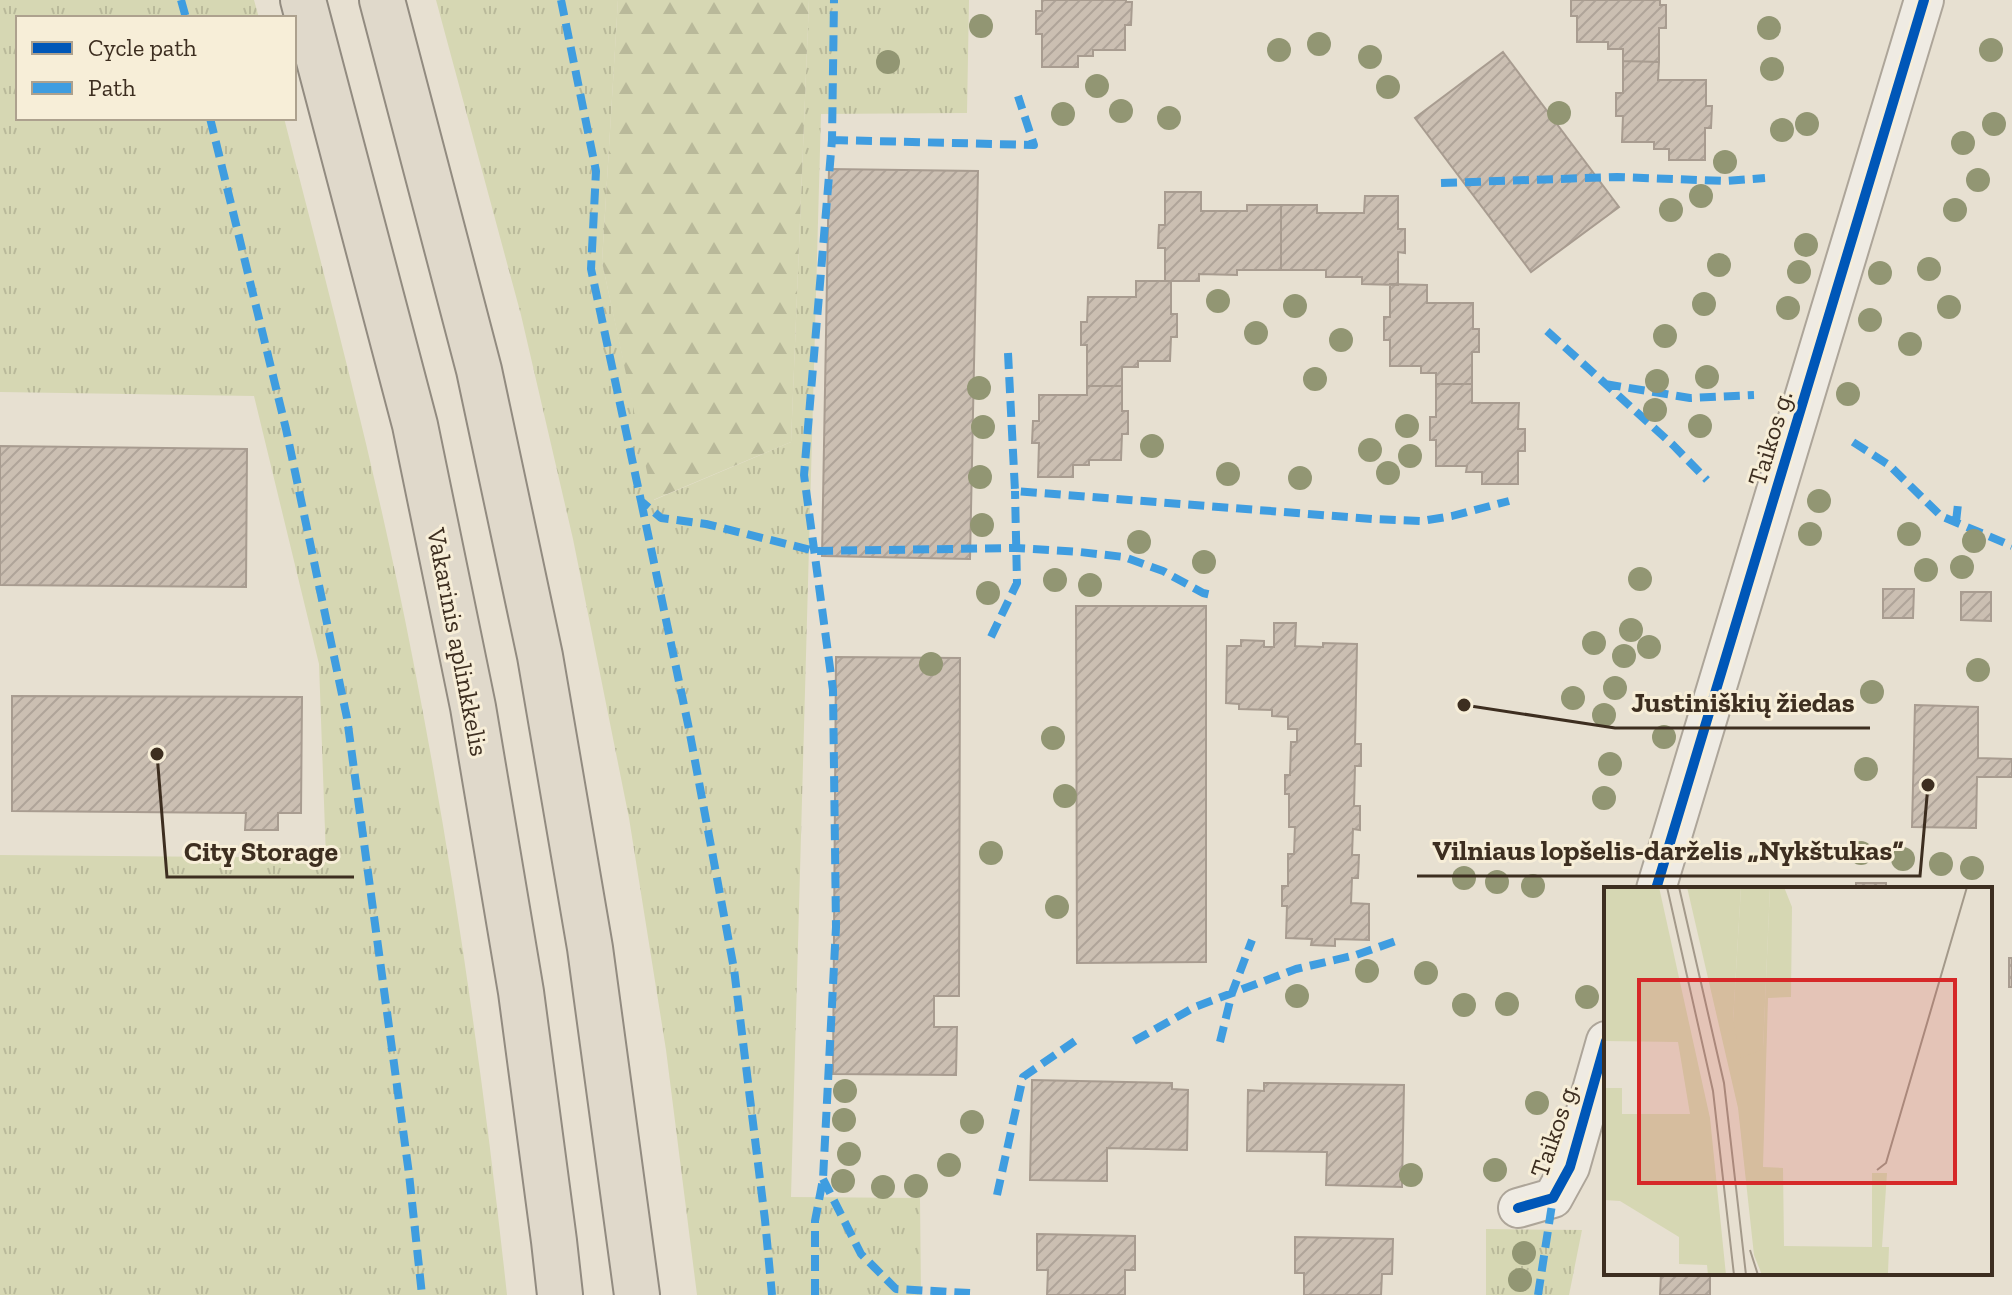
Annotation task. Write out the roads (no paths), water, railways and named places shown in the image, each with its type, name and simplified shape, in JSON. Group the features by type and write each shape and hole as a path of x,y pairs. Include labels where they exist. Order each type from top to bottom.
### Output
{"highway":[{"name":"Vakarinis aplinkkelis","path":"303,0 415,425 473,707 521,992 560,1295"},
{"path":"382,0 479,370 540,656 590,948 637,1295"}],"street":[{"name":"Taikos g.","path":"1657,887 1924,0"},
{"name":"Taikos g.","path":"1518,1208 1553,1198 1570,1167 1604,1048"}],"place":[{"name":"Justiniškių žiedas","path":"1464,705"},
{"name":"City Storage","path":"157,754"},
{"name":"Vilniaus lopšelis-darželis „Nykštukas“","path":"1928,785"}]}
